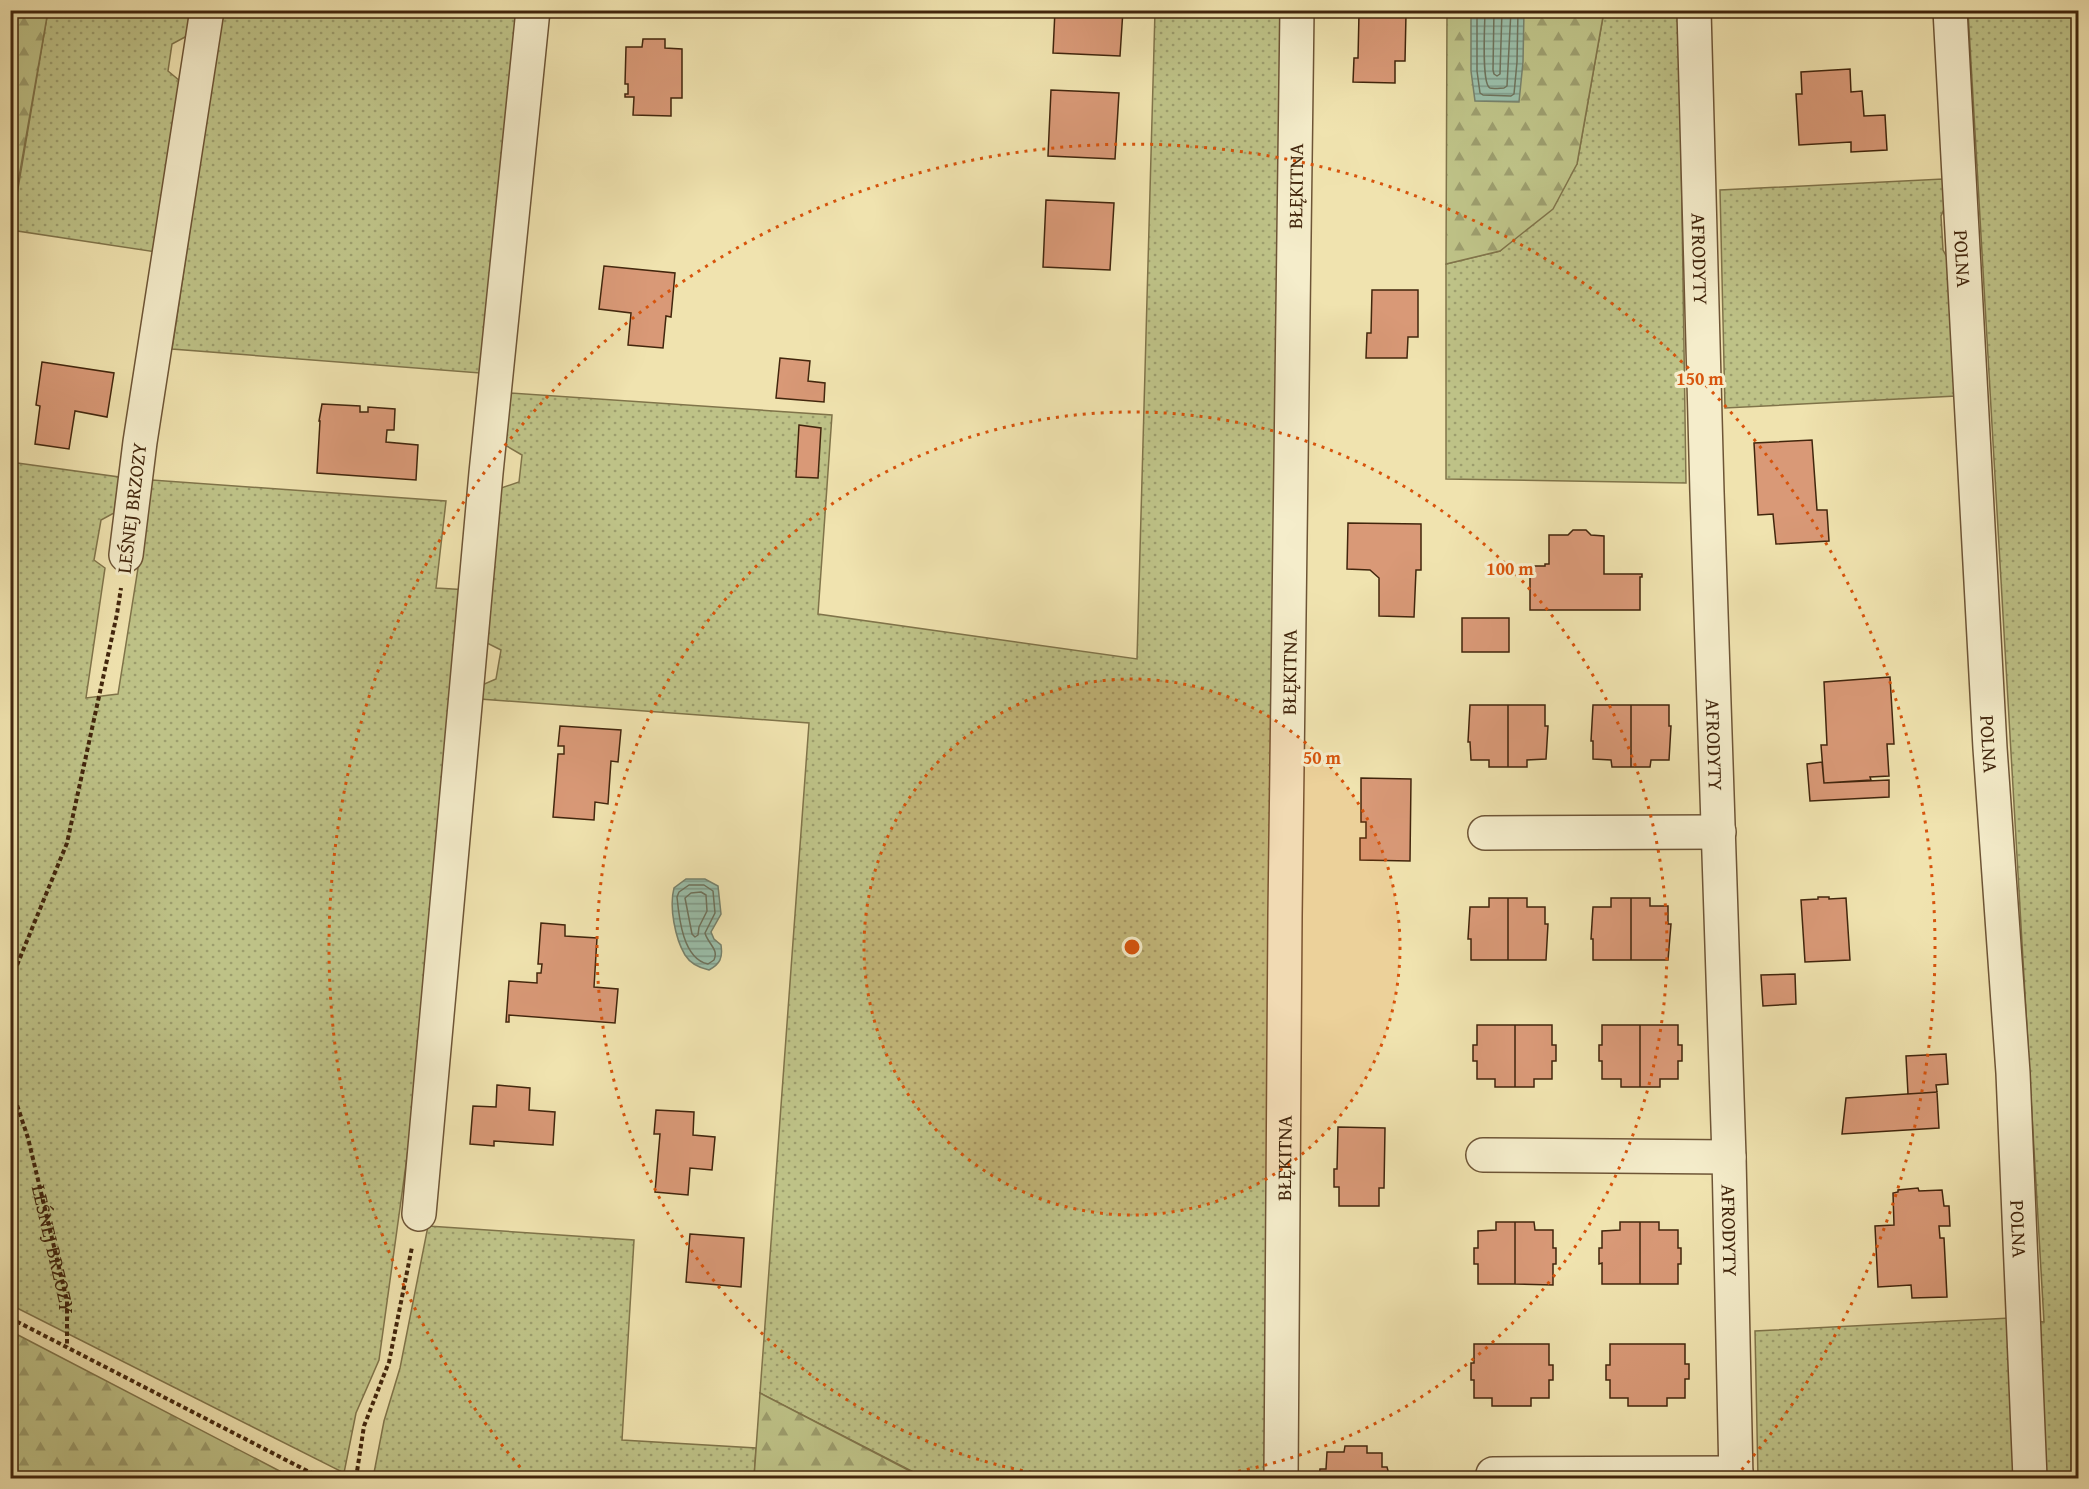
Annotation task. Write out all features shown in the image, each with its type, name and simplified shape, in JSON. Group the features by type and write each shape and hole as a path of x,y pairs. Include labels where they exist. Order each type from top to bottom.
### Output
{"street":[{"name":"LEŚNEJ BRZOZY","path":"126,555 140,442 207,10"},
{"path":"419,1214 486,473 533,10"},
{"name":"BŁĘKITNA","path":"1281,1479 1285,927 1297,10"},
{"name":"AFRODYTY","path":"1694,10 1729,1157 1736,1476"},
{"name":"POLNA","path":"1950,10 1990,748 2013,1073 2030,1479"},
{"path":"1485,833 1719,832"},
{"path":"1483,1155 1729,1157"},
{"path":"1493,1474 1736,1476"}],"path":[{"name":"LEŚNEJ BRZOZY","path":"10,994 15,970 67,843 117,614 126,555"},
{"name":"LEŚNEJ BRZOZY","path":"10,1084 28,1138 67,1301 67,1347"},
{"path":"356,1479 364,1426 390,1362 419,1214"},
{"path":"10,1318 321,1479"}],"green space":[{"path":"10,11 48,11 11,223"},
{"path":"48,11 151,11 189,16 187,36 172,44 168,71 180,81 156,252 11,230"},
{"path":"223,11 518,11 480,373 172,349"},
{"path":"1155,11 1284,11 1267,1478 925,1478 760,1393 809,723 480,699 482,685 496,679 501,650 485,642 501,488 519,482 522,455 505,445 511,393 832,415 818,614 1137,659"},
{"path":"1447,11 1604,11 1577,164 1553,209 1500,251 1446,264"},
{"path":"1604,11 1679,11 1686,483 1446,479 1446,264 1500,251 1577,164"},
{"path":"1968,11 2078,11 2078,1478 2039,1478 2031,1321 2044,1322"},
{"path":"1943,179 1945,207 1941,216 1943,250 1948,259 1956,396 1725,408 1720,190"},
{"path":"10,462 119,477 114,513 101,520 94,560 105,568 86,698 118,694 152,480 446,501 436,588 469,590 424,1034 379,1360 356,1413 344,1473 11,1305"},
{"path":"428,1226 634,1240 622,1440 756,1448 754,1478 373,1478 384,1421 400,1368"},
{"path":"2010,1318 2017,1478 1758,1478 1755,1331"},
{"path":"18,1335 293,1478 11,1478 11,1385"},
{"path":"760,1393 912,1472 912,1478 754,1478"}],"water":[{"path":"1471,11 1524,11 1519,102 1475,101 1471,71"},
{"path":"686,879 705,879 718,886 721,914 711,932 714,939 721,945 722,954 718,963 709,970 696,965 687,958 676,931 672,904 674,888"}],"building":[{"path":"1055,10 1123,10 1120,56 1053,53"},
{"path":"1359,13 1406,14 1405,61 1395,61 1395,83 1353,82 1354,58 1358,58"},
{"path":"643,39 665,39 665,48 682,49 682,98 671,98 671,116 633,115 634,97 625,97 625,94 628,94 628,84 625,84 626,47 642,47"},
{"path":"1850,69 1851,92 1862,91 1864,116 1885,115 1887,150 1851,152 1851,142 1799,145 1796,94 1802,94 1801,72"},
{"path":"1051,90 1119,93 1115,159 1048,156"},
{"path":"1046,200 1114,203 1110,270 1043,267"},
{"path":"604,266 675,273 671,317 666,316 663,348 628,345 631,313 599,309"},
{"path":"1372,290 1418,290 1418,337 1408,337 1407,358 1366,358 1367,333 1371,333"},
{"path":"780,358 810,361 808,381 825,383 824,402 776,398"},
{"path":"42,362 114,373 107,417 75,411 69,449 35,444 40,406 36,405"},
{"path":"322,404 360,406 360,412 368,412 368,407 395,409 394,430 387,430 386,442 418,445 416,480 317,473"},
{"path":"799,425 821,428 818,478 796,477"},
{"path":"1812,440 1817,510 1827,510 1829,541 1776,544 1773,514 1758,515 1754,443"},
{"path":"1348,523 1421,524 1421,570 1416,570 1414,617 1379,616 1379,578 1370,570 1347,569"},
{"path":"1573,530 1586,530 1591,535 1604,536 1604,574 1642,574 1640,577 1640,610 1530,610 1530,566 1549,564 1549,535 1568,535"},
{"path":"1462,618 1509,618 1509,652 1462,652"},
{"path":"1890,677 1894,744 1887,744 1889,776 1870,777 1871,780 1824,783 1821,745 1827,745 1824,682"},
{"path":"1470,705 1508,705 1508,767 1489,767 1489,760 1471,760 1470,742 1468,742"},
{"path":"1508,705 1545,705 1545,726 1548,726 1546,759 1527,760 1527,767 1508,767"},
{"path":"1593,705 1631,705 1631,767 1612,767 1611,760 1593,759 1593,741 1591,741"},
{"path":"1631,705 1669,705 1669,726 1671,726 1669,760 1651,760 1650,767 1631,767"},
{"path":"560,726 621,730 618,762 611,761 608,804 595,802 594,820 553,817 558,754 564,754 564,746 558,746"},
{"path":"1822,762 1824,783 1889,780 1889,797 1810,801 1807,764"},
{"path":"1361,778 1411,779 1410,861 1360,860 1360,838 1366,838 1366,822 1361,822"},
{"path":"1818,897 1846,898 1850,960 1805,962 1801,900 1818,899"},
{"path":"1489,898 1508,898 1508,960 1471,960 1471,939 1468,939 1470,907 1489,907"},
{"path":"1508,898 1527,898 1527,907 1545,907 1545,924 1548,924 1546,960 1508,960"},
{"path":"1611,898 1631,898 1631,960 1593,960 1593,939 1591,939 1593,907 1611,907"},
{"path":"1631,898 1650,898 1650,906 1668,906 1668,924 1671,924 1668,960 1631,960"},
{"path":"541,923 565,925 565,936 597,938 594,987 618,989 615,1023 509,1015 509,1022 506,1022 509,981 537,983 537,973 541,973 542,964 538,964"},
{"path":"1795,974 1796,1004 1763,1006 1761,975"},
{"path":"1477,1025 1515,1025 1515,1087 1495,1087 1495,1079 1477,1079 1477,1061 1473,1061 1473,1045 1477,1045"},
{"path":"1515,1025 1552,1025 1552,1045 1556,1045 1556,1061 1552,1061 1552,1079 1534,1079 1534,1087 1515,1087"},
{"path":"1602,1025 1640,1025 1640,1087 1621,1087 1621,1079 1602,1079 1599,1045 1602,1045"},
{"path":"1640,1025 1678,1025 1678,1045 1682,1045 1682,1061 1678,1061 1678,1079 1660,1079 1660,1087 1640,1087"},
{"path":"1946,1054 1948,1084 1936,1085 1937,1092 1908,1094 1906,1056"},
{"path":"497,1085 530,1088 529,1110 555,1112 553,1145 494,1141 494,1146 470,1144 473,1106 496,1107"},
{"path":"1937,1092 1939,1128 1842,1134 1846,1098"},
{"path":"656,1110 694,1112 693,1135 715,1137 712,1170 690,1168 688,1195 655,1192 660,1134 654,1134"},
{"path":"1338,1127 1385,1128 1384,1188 1379,1188 1379,1206 1339,1206 1339,1187 1334,1187"},
{"path":"1918,1188 1919,1191 1942,1190 1944,1206 1949,1206 1950,1226 1939,1226 1940,1238 1944,1238 1947,1297 1912,1298 1911,1285 1878,1287 1875,1226 1894,1225 1893,1193 1898,1190"},
{"path":"1496,1222 1515,1222 1515,1284 1478,1284 1478,1264 1474,1264 1474,1248 1478,1248 1478,1231 1496,1230"},
{"path":"1515,1222 1534,1222 1535,1230 1553,1230 1556,1264 1553,1264 1553,1285 1515,1284"},
{"path":"1620,1222 1640,1222 1640,1284 1602,1284 1599,1248 1602,1248 1602,1231 1620,1230"},
{"path":"1640,1222 1659,1222 1659,1230 1678,1230 1681,1264 1678,1264 1678,1284 1640,1284"},
{"path":"690,1234 744,1238 741,1287 686,1282"},
{"path":"1474,1344 1549,1344 1549,1365 1553,1365 1553,1380 1549,1380 1549,1398 1531,1398 1531,1406 1492,1406 1492,1398 1474,1398 1471,1363 1474,1363"},
{"path":"1610,1344 1685,1344 1685,1364 1689,1364 1689,1379 1685,1379 1685,1398 1667,1398 1667,1406 1628,1406 1628,1398 1610,1398 1610,1380 1606,1380 1606,1365 1610,1365"},
{"path":"1345,1446 1367,1446 1367,1453 1382,1453 1382,1467 1387,1467 1390,1478 1319,1478 1320,1469 1326,1469 1327,1452 1344,1452"}]}
